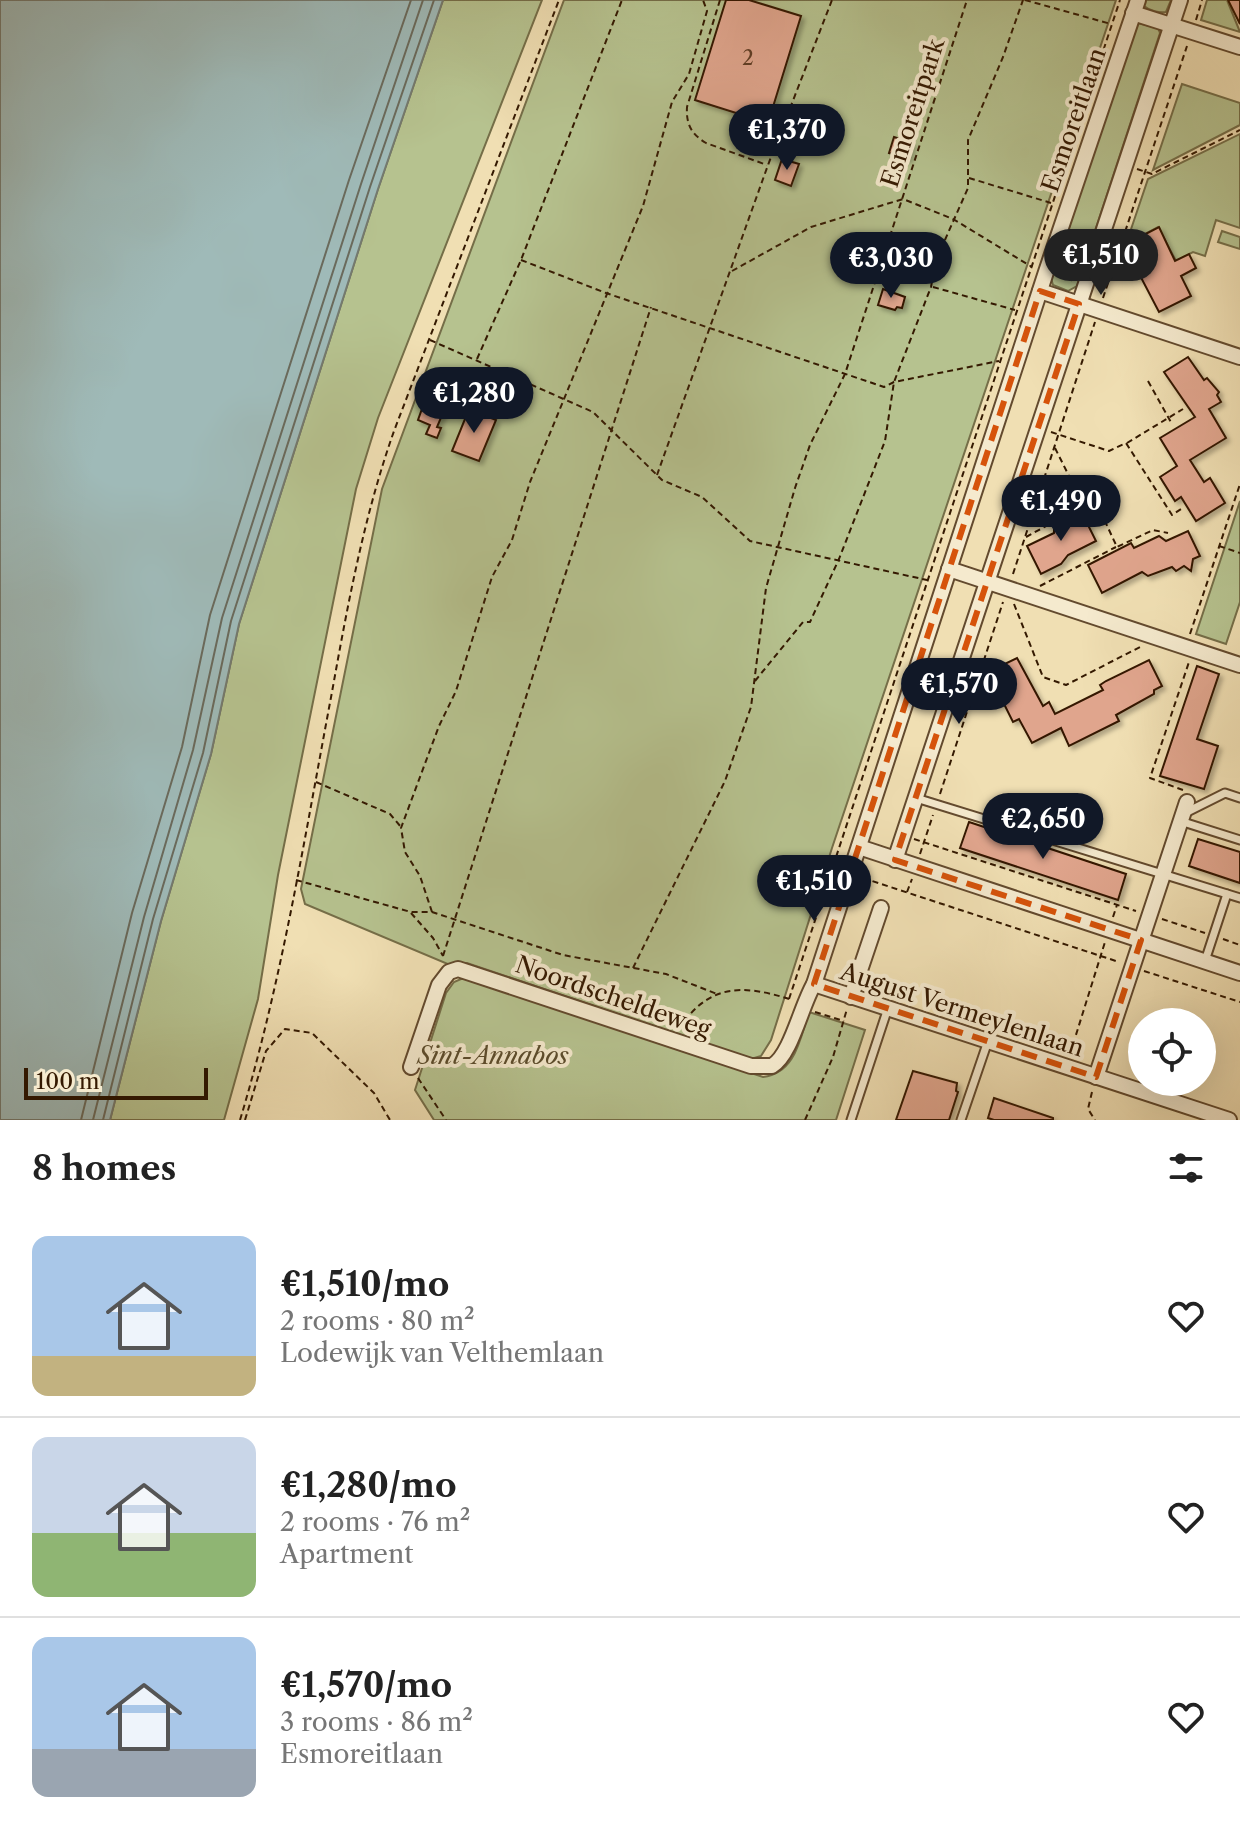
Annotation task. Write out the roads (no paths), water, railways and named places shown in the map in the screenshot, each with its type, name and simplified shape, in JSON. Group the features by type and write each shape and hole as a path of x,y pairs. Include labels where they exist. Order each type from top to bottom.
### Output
{"street":[{"path":"895,860 1180,0"},
{"path":"1136,7 1171,25 1240,47"},
{"name":"Esmoreitlaan","path":"814,984 1046,272 1136,7"},
{"path":"1040,291 1079,304 1100,306 1240,357"},
{"path":"949,569 1240,665"},
{"name":"August Vermeylenlaan","path":"1096,1077 1183,812"},
{"path":"859,847 1240,973"},
{"path":"851,997 881,908"},
{"name":"Noordscheldeweg","path":"411,1067 439,985 449,972 458,969 761,1068 772,1066 786,1054 803,1003 814,984"},
{"name":"August Vermeylenlaan","path":"814,984 1229,1120"}],"lane":[{"path":"1183,812 1225,793 1240,798"},
{"path":"916,798 1240,898"},
{"path":"1183,812 1240,840"},
{"path":"1205,961 1227,894"},
{"path":"851,1120 888,1008"},
{"path":"961,1120 988,1041"}],"water":[{"path":"0,0 443,0 378,189 239,624 211,754 161,921 110,1120 0,1120"}],"park label":[{"name":"Sint-Annabos","path":"493,1056"}]}
